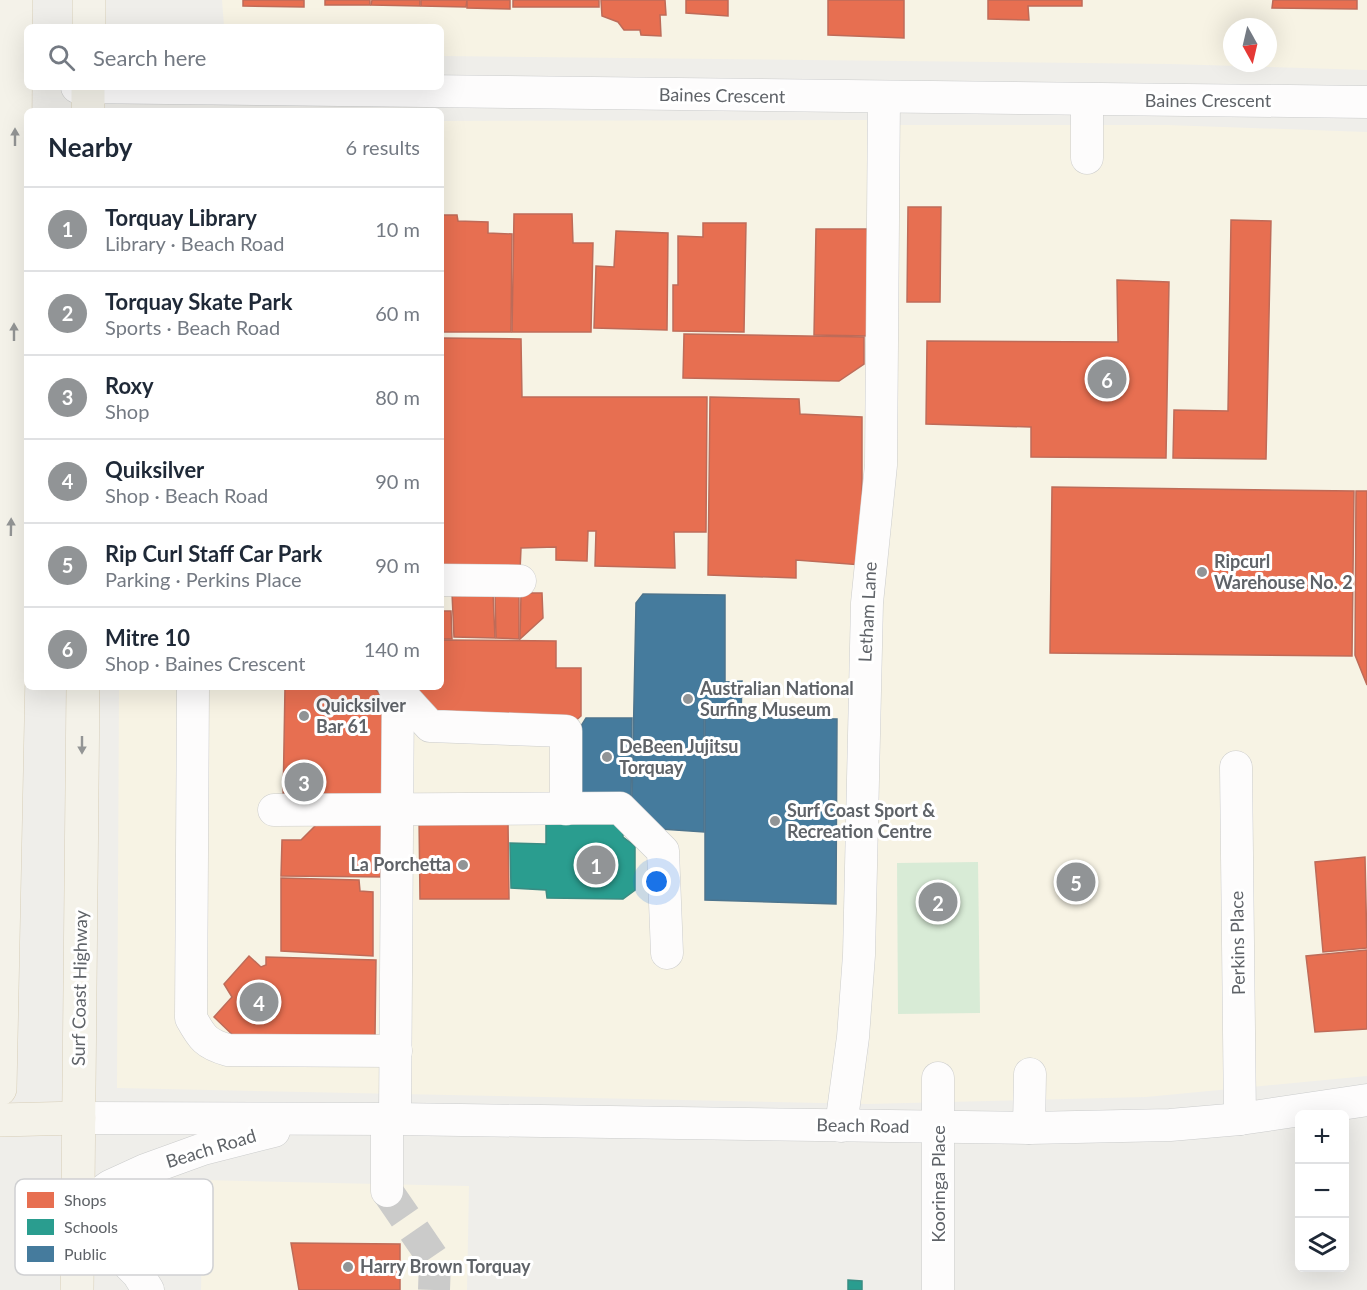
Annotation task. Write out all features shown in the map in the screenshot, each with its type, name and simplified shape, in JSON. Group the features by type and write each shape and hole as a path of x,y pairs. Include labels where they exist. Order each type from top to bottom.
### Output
{"main road":[{"path":"0,1089 6,452 21,86 16,0"},
{"path":"89,0 89,24"},
{"path":"88,90 88,108"},
{"name":"Surf Coast Highway","path":"78,1179 83,690"},
{"path":"0,1120 79,1118"}],"street":[{"name":"Baines Crescent","path":"123,90 240,100 884,98 1367,102"},
{"name":"Letham Lane","path":"841,1126 846,955 867,603 881,465 884,98"},
{"path":"1087,100 1087,158"},
{"path":"444,580 520,581"},
{"path":"193,690 192,1018 202,1037 213,1046 228,1050 396,1051"},
{"path":"387,1191 380,1119 396,1051 398,810 396,690"},
{"path":"397,690 430,726 566,731 566,809"},
{"name":"Perkins Place","path":"1236,767 1240,1119"},
{"path":"274,810 620,808 663,851 667,953"},
{"path":"1029,1128 1030,1074"},
{"name":"Kooringa Place","path":"938,1078 939,1290"},
{"name":"Beach Road","path":"79,1118 380,1119 1029,1128 1170,1125 1240,1119 1367,1100"},
{"name":"Beach Road","path":"125,1179 203,1149 265,1132 380,1119"},
{"path":"143,1282 164,1290"}],"shaded area":[{"path":"222,0 1367,0 1367,70 1277,67 1277,18 1223,18 1223,66 444,56 444,24 224,24"},
{"path":"867,120 868,1073 895,125 1167,125 1367,132 1367,1076 1146,1097 868,1104 117,1088 119,690 444,690 444,121"},
{"path":"213,1180 469,1186 467,1290 201,1290 201,1275 213,1275"}],"green space":[{"path":"978,862 980,1013 898,1014 897,863"}],"building: Shops":[{"path":"243,0 304,0 304,7 243,6"},
{"path":"325,0 370,0 370,5 325,5"},
{"path":"372,0 420,0 420,6 371,5"},
{"path":"421,0 467,0 466,7 421,6"},
{"path":"467,0 510,0 510,9 467,8"},
{"path":"513,0 599,0 599,7 513,7"},
{"path":"601,0 665,0 666,15 660,15 661,36 641,35 640,30 624,30 618,22 602,16"},
{"path":"686,0 728,0 728,16 686,13"},
{"path":"828,0 904,0 904,38 828,35"},
{"path":"988,0 1082,0 1082,6 1028,6 1029,20 988,19"},
{"path":"1273,0 1357,0 1357,9 1272,8"},
{"path":"908,207 941,207 940,302 907,302"},
{"path":"514,214 572,214 573,243 593,243 591,332 512,332"},
{"path":"444,215 457,215 458,221 488,222 488,233 512,234 511,332 444,332"},
{"path":"1231,220 1271,221 1266,459 1173,458 1174,410 1228,411"},
{"path":"703,223 746,223 744,332 673,331 673,285 678,285 678,236 703,237"},
{"path":"816,229 872,229 871,336 814,335"},
{"path":"616,231 668,233 667,330 594,328 596,266 614,267"},
{"path":"1117,280 1169,282 1166,458 1031,457 1031,427 926,424 927,341 1118,342"},
{"path":"684,334 864,337 864,364 839,381 683,378"},
{"path":"444,338 521,339 522,397 707,397 706,532 674,532 675,568 595,566 596,531 588,531 587,561 556,560 556,547 521,548 520,571 444,570"},
{"path":"710,397 799,399 800,414 862,417 862,565 796,560 796,578 708,575"},
{"name":"Ripcurl Warehouse No. 2","path":"1052,487 1354,491 1352,656 1050,653"},
{"path":"1356,491 1367,491 1367,685 1355,655"},
{"path":"452,593 493,593 495,638 454,637"},
{"path":"495,593 519,593 519,639 496,638"},
{"path":"521,593 542,593 543,618 520,639"},
{"path":"444,611 451,611 452,639 444,639"},
{"path":"444,640 556,641 556,668 581,668 581,716 572,724 448,724 417,690 444,690"},
{"path":"285,690 376,690 390,704 389,797 283,802"},
{"path":"419,817 508,822 509,899 420,899"},
{"path":"322,819 378,820 389,833 388,877 281,876 282,840 301,840"},
{"path":"1365,857 1367,948 1323,952 1315,862"},
{"path":"281,878 359,880 360,891 373,892 373,956 281,951"},
{"path":"1367,950 1367,1029 1315,1032 1306,956"},
{"path":"249,956 261,967 266,965 266,957 376,960 375,1037 240,1042 214,1017 232,997 224,984"},
{"name":"Harry Brown Torquay","path":"291,1243 400,1244 400,1290 299,1290"}],"building: Schools":[{"path":"623,823 623,837 635,846 635,890 623,899 547,898 546,890 511,888 510,843 546,844 546,824"},
{"path":"848,1280 862,1281 862,1290 848,1290"}],"building: Public":[{"name":"Australian National Surfing Museum","path":"643,594 725,595 725,682 742,681 741,716 704,715 704,832 661,829 632,800 636,603"},
{"path":"705,717 837,719 836,904 705,900"},
{"path":"586,718 632,718 631,801 579,799 581,726"}],"tunnel":[{"path":"387,1191 435,1261 434,1290"}],"place":[{"name":"Mitre 10","path":"1107,379"},
{"name":"Ripcurl Warehouse No. 2","path":"1202,572"},
{"name":"Australian National Surfing Museum","path":"688,699"},
{"name":"Quicksilver Bar 61","path":"304,716"},
{"name":"DeBeen Jujitsu Torquay","path":"607,757"},
{"name":"Roxy","path":"304,782"},
{"name":"Surf Coast Sport & Recreation Centre","path":"775,821"},
{"name":"La Porchetta","path":"463,865"},
{"name":"Torquay Library","path":"596,865"},
{"name":"Rip Curl Staff Car Park","path":"1076,882"},
{"name":"Torquay Skate Park","path":"938,902"},
{"name":"Quiksilver","path":"259,1002"},
{"name":"Harry Brown Torquay","path":"348,1267"}]}
